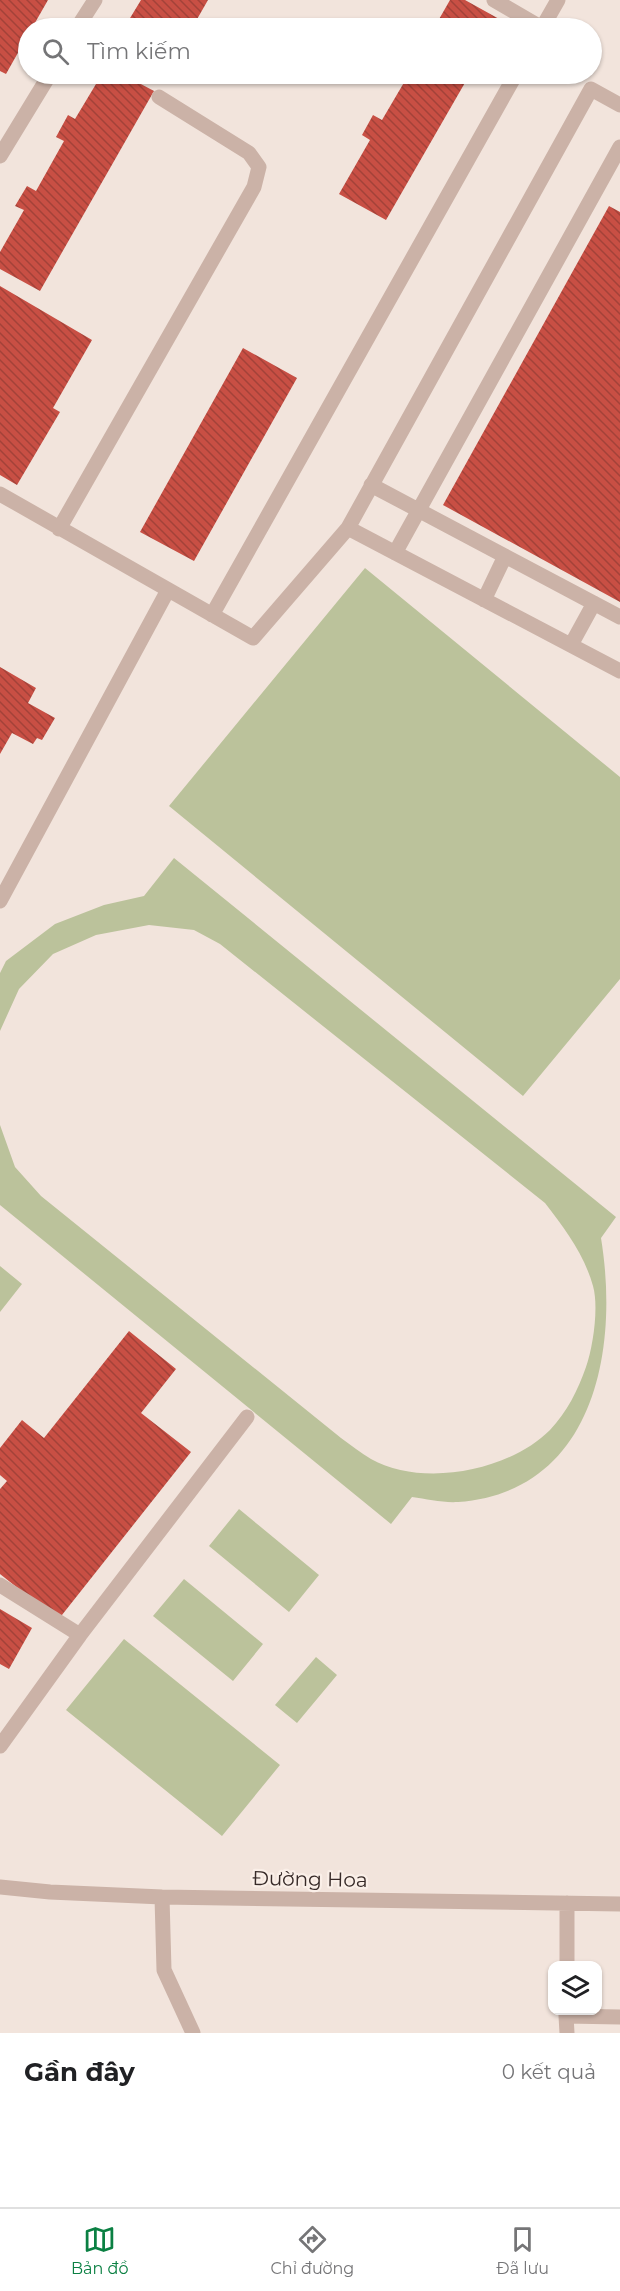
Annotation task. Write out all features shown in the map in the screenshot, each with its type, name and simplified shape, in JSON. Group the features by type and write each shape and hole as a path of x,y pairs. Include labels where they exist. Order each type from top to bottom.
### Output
{"street":[{"path":"83,18 95,0"},
{"path":"494,0 525,18"},
{"path":"548,18 558,0"},
{"path":"0,156 44,84"},
{"path":"212,615 510,84"},
{"path":"0,494 253,638 348,528 591,89 620,105"},
{"path":"59,529 254,187 259,167 249,153 159,97"},
{"path":"395,553 620,147"},
{"path":"370,485 620,617"},
{"path":"348,528 620,671"},
{"path":"484,600 505,556"},
{"path":"0,901 168,590"},
{"path":"571,645 594,603"},
{"path":"0,1746 80,1635 247,1417"},
{"path":"0,1585 80,1635"},
{"name":"Đường Hoa","path":"0,1887 50,1893 162,1897 620,1904"},
{"path":"162,1897 164,1970 193,2033"},
{"path":"567,1903 567,1961"},
{"path":"566,2015 567,2033"},
{"path":"593,2015 620,2017"}],"green space":[{"path":"365,568 620,777 620,979 523,1096 169,806"},
{"path":"174,858 616,1217 601,1238 606,1282 606,1327 599,1370 587,1410 567,1445 540,1473 503,1493 458,1502 412,1497 391,1524 0,1205 0,1125 15,1167 41,1196 341,1438 371,1459 392,1468 415,1472 465,1471 512,1456 533,1444 550,1430 562,1416 576,1392 591,1349 595,1295 589,1274 579,1253 567,1232 545,1203 220,944 194,930 149,925 96,935 53,954 19,989 0,1031 0,973 6,961 55,924 104,905 144,896"},
{"path":"0,1266 22,1284 0,1312"},
{"path":"239,1509 319,1575 289,1612 209,1546"},
{"path":"184,1579 263,1644 233,1681 153,1616"},
{"path":"124,1639 280,1765 222,1836 66,1710"},
{"path":"316,1657 337,1675 297,1723 275,1705"}],"building":[{"path":"0,0 48,0 38,18 18,18 18,53 6,74 0,71"},
{"path":"141,0 208,0 198,18 130,18"},
{"path":"450,0 465,0 497,18 440,18"},
{"path":"96,84 141,84 154,91 40,291 0,269 0,252 24,210 15,206 27,186 36,191 64,141 56,137 68,115 75,119"},
{"path":"403,84 464,84 386,220 339,194 370,140 362,135 373,115 382,120"},
{"path":"609,206 620,212 620,602 443,505"},
{"path":"0,286 92,340 53,408 60,412 17,485 0,475"},
{"path":"243,348 297,378 194,561 140,532"},
{"path":"0,667 36,688 28,703 55,718 42,740 37,738 33,744 12,733 0,754"},
{"path":"129,1331 176,1369 141,1413 191,1452 58,1620 0,1574 0,1489 7,1481 0,1475 0,1448 22,1420 44,1438"},
{"path":"0,1609 32,1628 9,1669 0,1664"}]}
